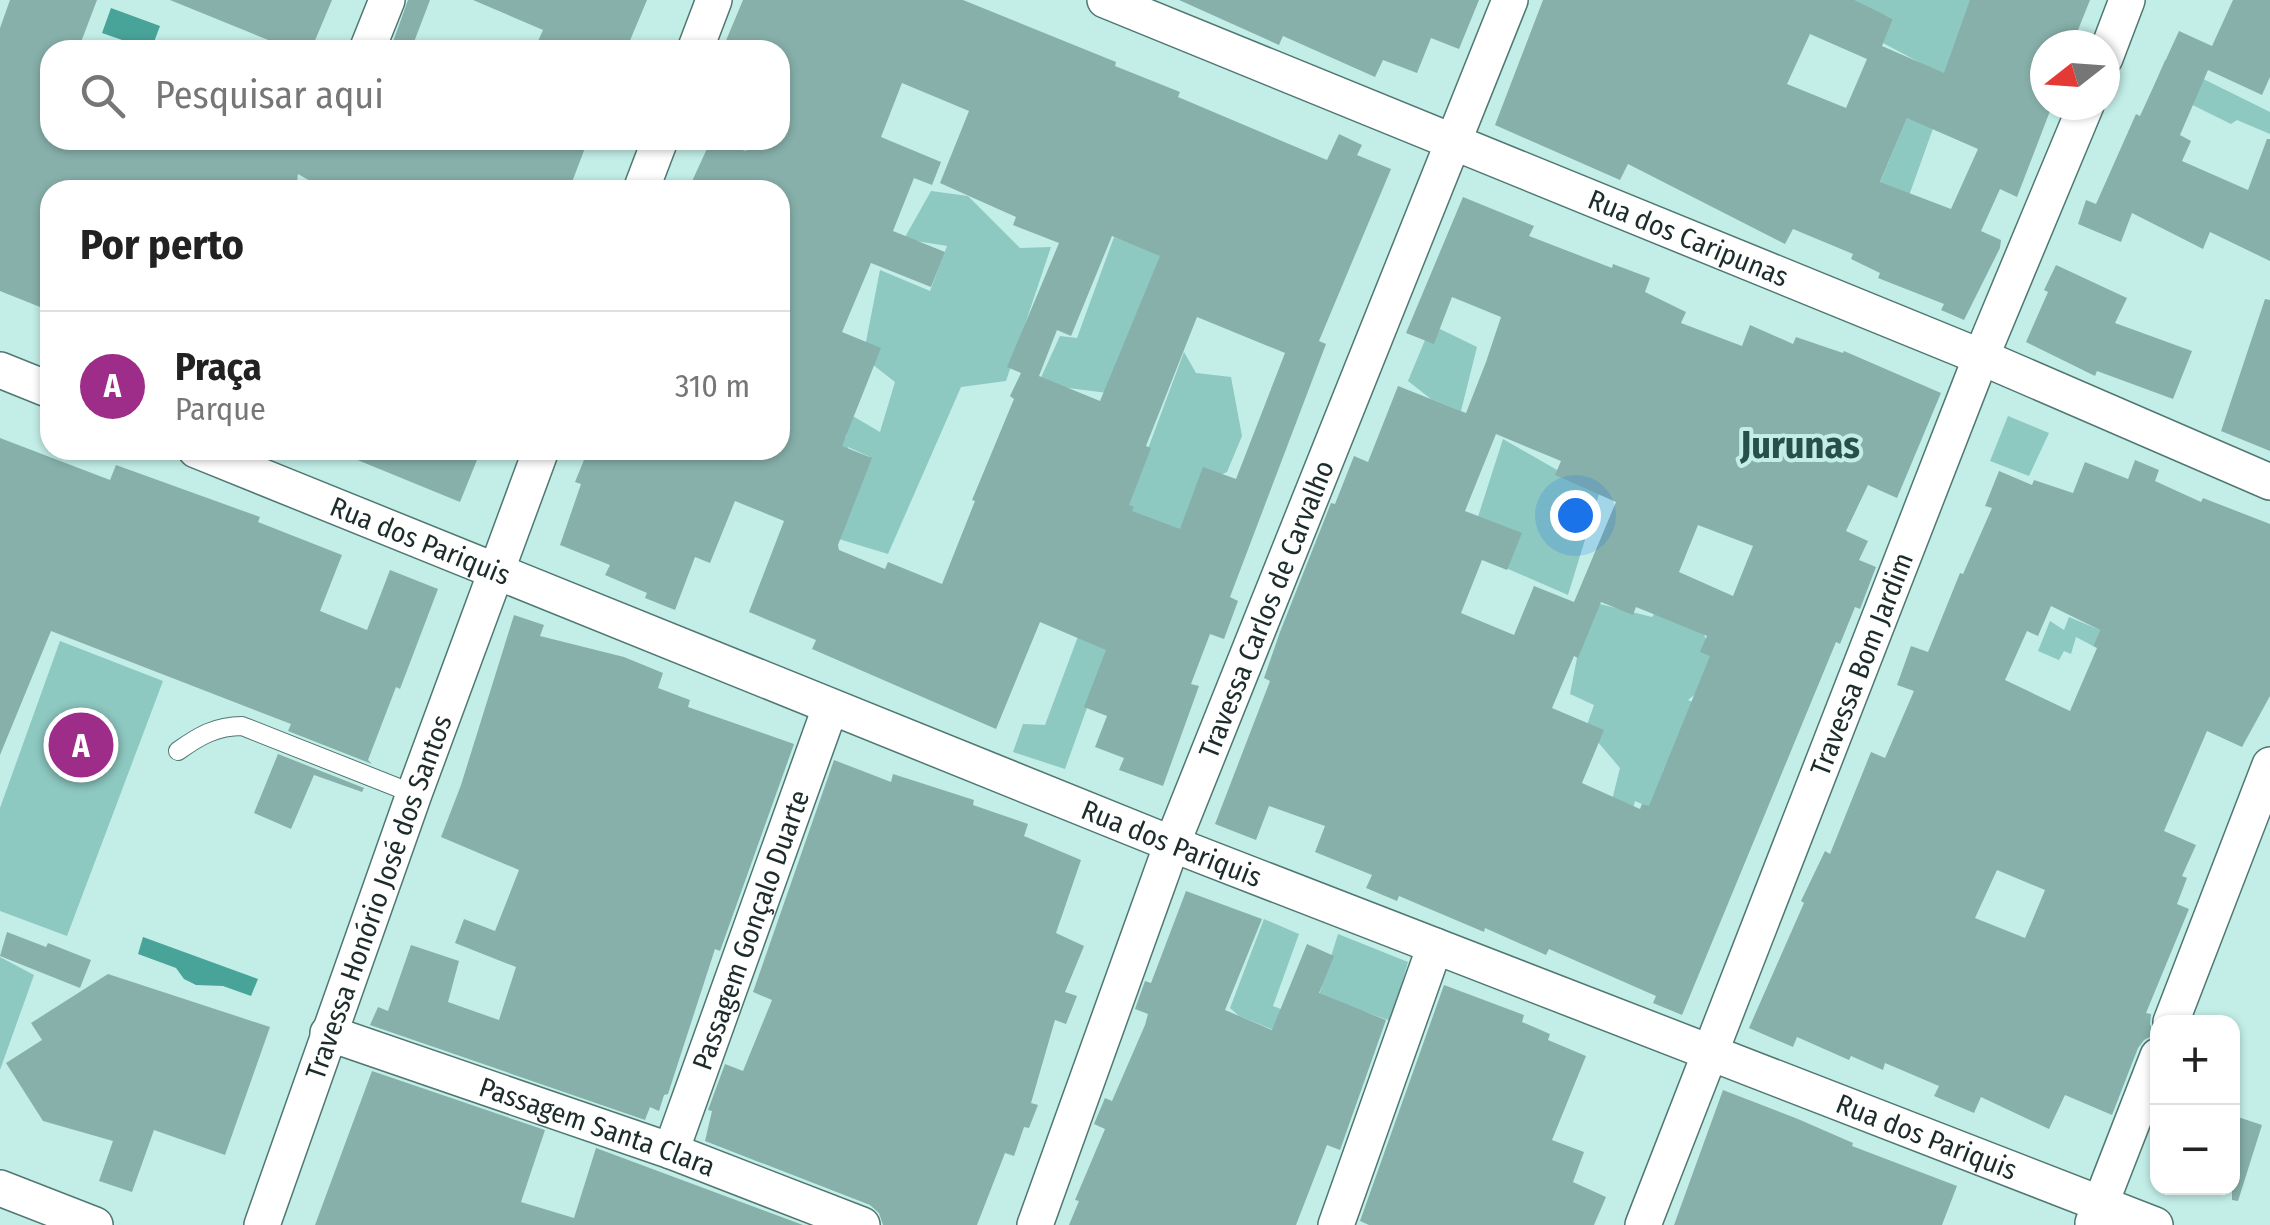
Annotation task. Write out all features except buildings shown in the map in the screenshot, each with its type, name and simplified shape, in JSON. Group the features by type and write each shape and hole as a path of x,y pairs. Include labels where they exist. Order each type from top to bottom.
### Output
{"street":[{"path":"372,40 387,0"},
{"path":"699,40 714,0"},
{"name":"Rua dos Caripunas","path":"1106,0 1981,358 2270,482"},
{"name":"Travessa Carlos de Carvalho","path":"1035,1225 1172,844 1510,0"},
{"path":"2116,30 2127,0"},
{"name":"Travessa Bom Jardim","path":"1643,1225 1981,358 2080,120"},
{"path":"645,180 656,150"},
{"path":"0,370 40,386"},
{"name":"Rua dos Pariquis","path":"220,460 1172,844 1708,1051 2097,1214 2156,1225"},
{"name":"Travessa Honório José dos Santos","path":"262,1225 537,460"},
{"name":"Passagem Gonçalo Duarte","path":"671,1150 830,708"},
{"path":"2173,1015 2270,765"},
{"path":"1336,1225 1435,946"},
{"name":"Passagem Santa Clara","path":"328,1033 671,1150 862,1225"},
{"path":"2097,1214 2150,1077"},
{"path":"0,1188 95,1225"}],"lane":[{"path":"178,751 204,734 225,726 242,726 414,794"}],"shaded area":[{"path":"1854,0 1979,0 1901,218 1872,202 1928,67 1883,43 1893,19 1885,15 1846,19"},
{"path":"111,8 160,26 155,40 122,40 102,33"},
{"path":"2165,60 2270,112 2270,134 2237,120 2231,124 2154,86"},
{"path":"931,191 968,196 1020,248 1051,247 1006,381 961,387 888,554 819,533 870,457 848,447 834,495 805,476 846,437 851,415 880,432 895,382 863,357 880,270 930,291 947,246 904,239"},
{"path":"1114,237 1172,257 1107,393 1038,384 1060,336 1077,338"},
{"path":"1440,329 1477,347 1461,411 1431,399 1408,381 1425,340"},
{"path":"1184,352 1196,373 1231,377 1242,436 1227,472 1200,484 1161,592 1128,594 1065,769 1013,752 1023,724 1045,725"},
{"path":"2008,416 2049,433 2029,476 1990,461"},
{"path":"1503,439 1599,494 1568,595 1467,551"},
{"path":"1673,588 1702,630 1713,664 1715,679 1688,700 1712,711 1675,750 1663,771 1678,796 1669,816 1635,801 1622,851 1611,804 1620,768 1586,728 1594,705 1570,694 1588,601 1652,617"},
{"path":"2069,617 2100,630 2093,646 2076,637 2071,654 2064,651 2059,660 2038,651 2050,621 2064,630"},
{"path":"60,641 163,681 67,936 0,911 0,808"},
{"path":"1264,919 1299,934 1273,1006 1311,1021 1338,934 1408,962 1391,1021 1363,1011 1344,1058 1239,1016 1230,1008"},
{"path":"143,937 258,979 251,996 223,986 196,985 184,979 176,968 138,954"},
{"path":"0,957 34,975 0,1070"}],"place":[{"name":"Praça","path":"81,745"}],"district":[{"name":"Jurunas","path":"1800,445"}]}
